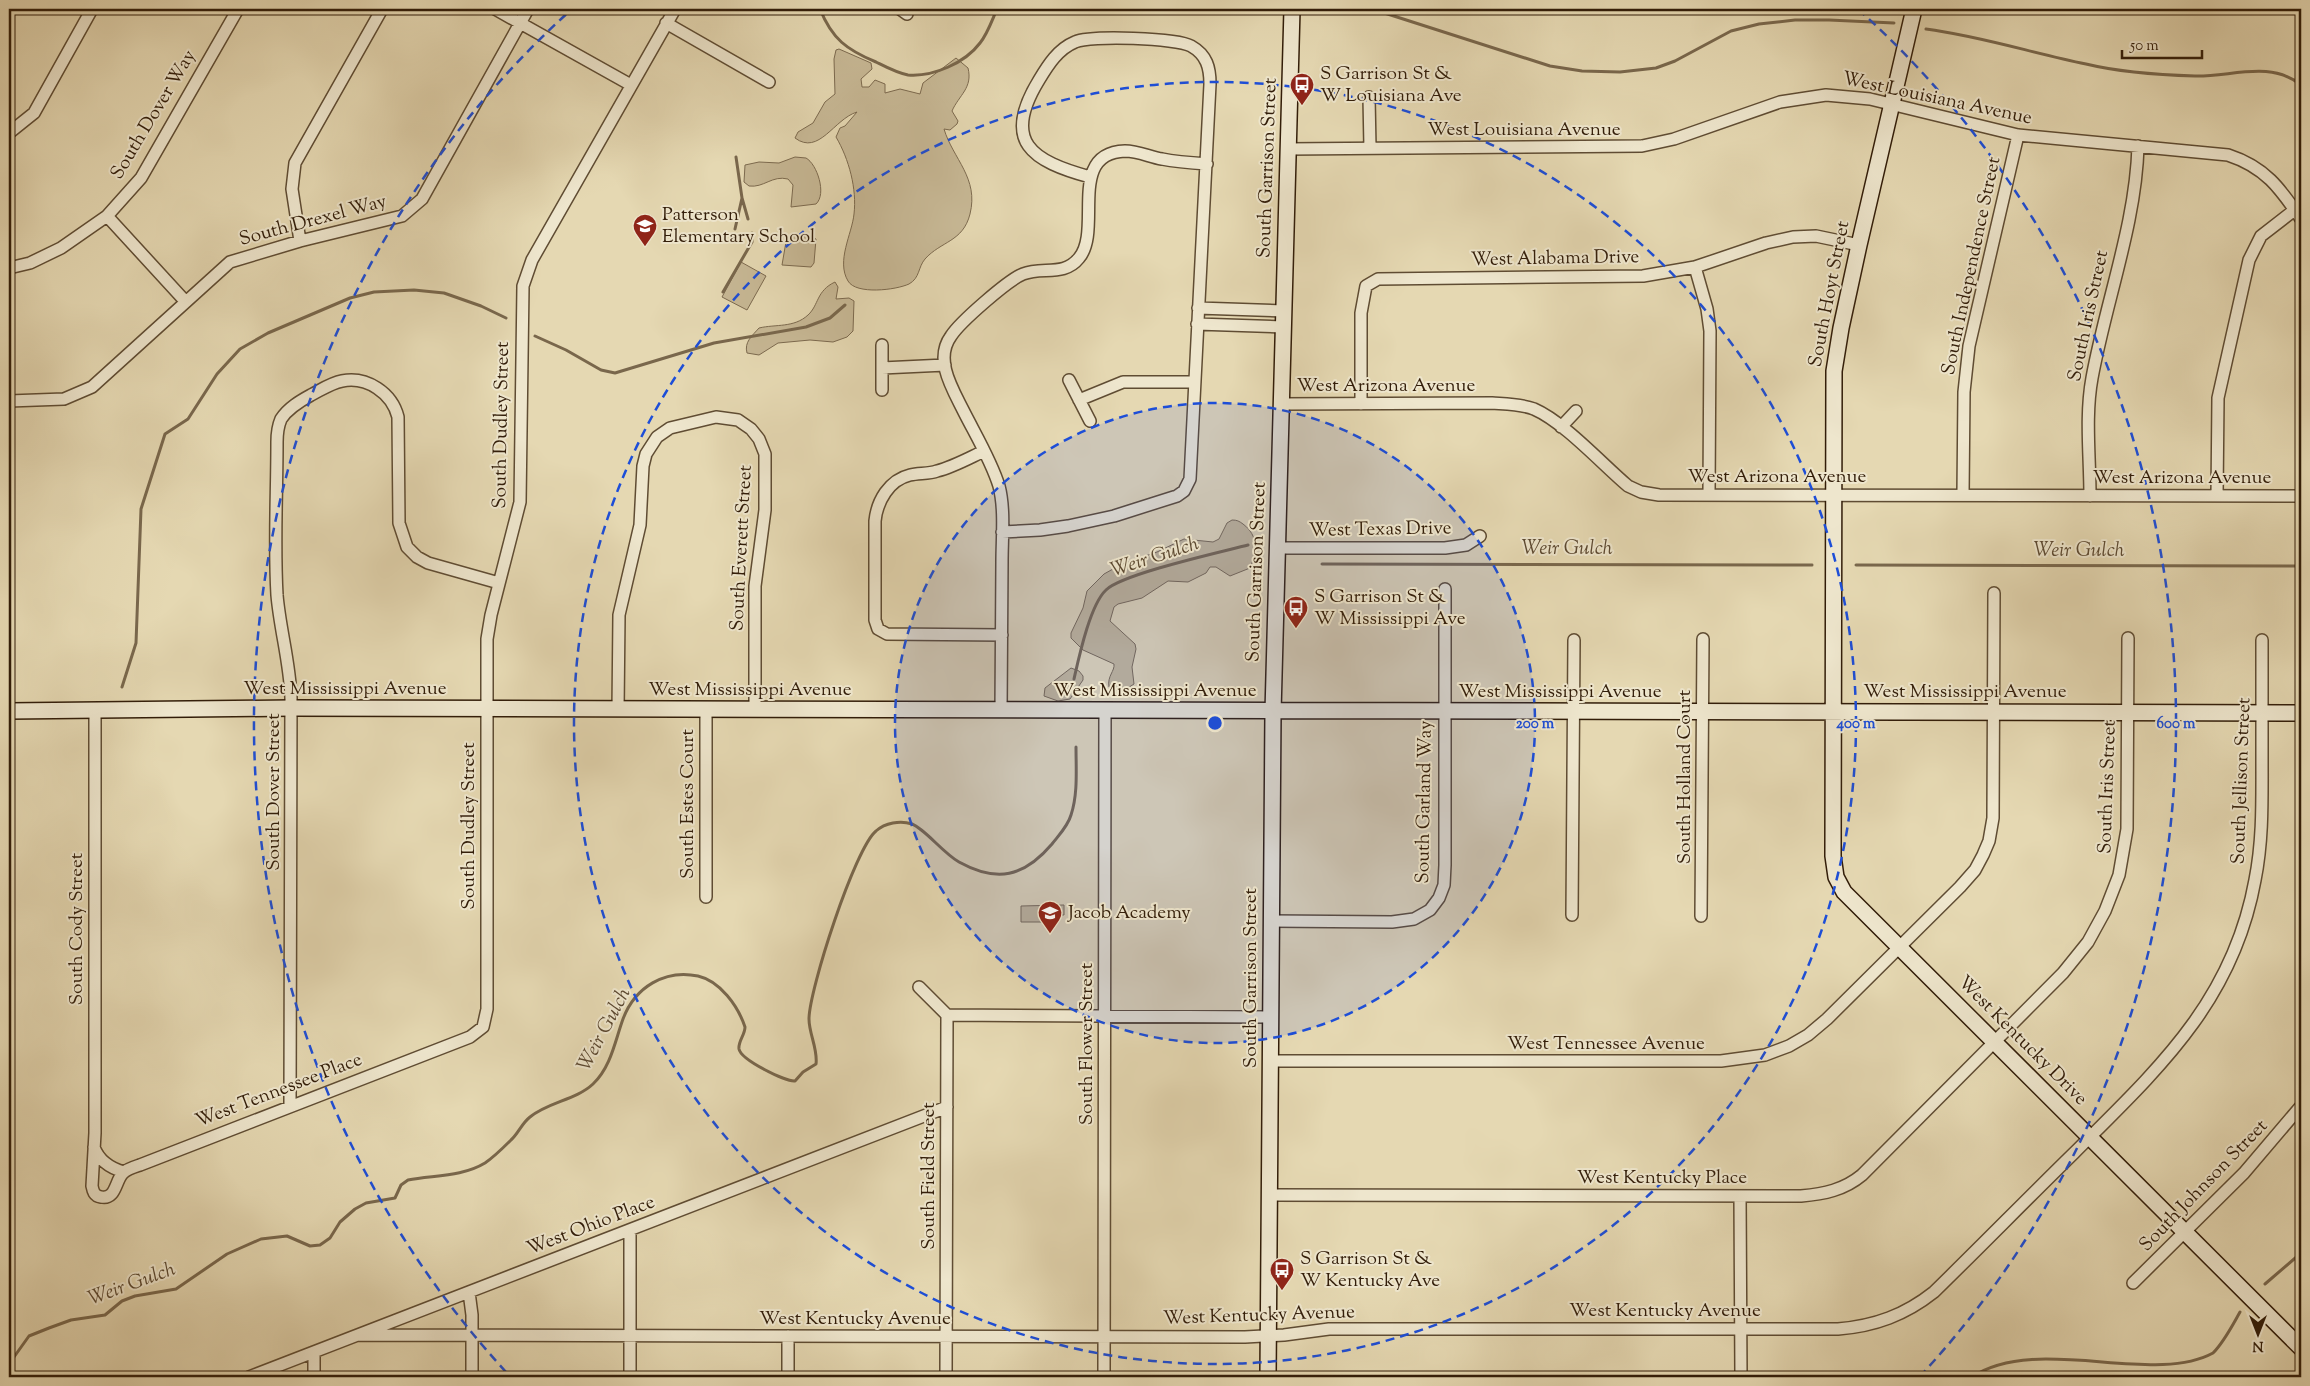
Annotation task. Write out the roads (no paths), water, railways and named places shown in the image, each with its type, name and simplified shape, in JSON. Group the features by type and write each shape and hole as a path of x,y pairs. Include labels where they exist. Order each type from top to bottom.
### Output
{"main road":[{"name":"South Garrison Street","path":"1268,1377 1273,712 1292,9"},
{"name":"South Hoyt Street","path":"1833,712 1834,371 1841,328 1859,246 1914,9"},
{"name":"West Mississippi Avenue","path":"9,711 291,708 1273,712 2301,713"},
{"name":"West Kentucky Drive","path":"1833,712 1833,856 1836,877 1844,892 2301,1348"}],"street":[{"path":"9,133 34,113 92,9"},
{"name":"South Dover Way","path":"9,268 30,263 61,248 108,216 141,178 238,9"},
{"path":"300,241 292,189 295,163 382,9"},
{"path":"495,9 631,85"},
{"name":"South Drexel Way","path":"9,401 53,400 83,392 108,375 185,301 230,262 300,241 402,216 422,199 528,9"},
{"name":"South Dudley Street","path":"483,1026 487,1009 487,639 520,502 521,322 525,276 674,9"},
{"path":"666,23 769,82"},
{"path":"1002,532 1040,530 1088,522 1160,503 1182,494 1187,487 1191,470 1197,324 1208,164 1210,77 1208,64 1201,54 1189,45 1173,41 1086,39 1066,47 1051,61 1026,103 1023,123 1027,141 1037,156 1054,166 1090,177"},
{"name":"West Louisiana Avenue","path":"1288,149 1642,146 1674,138 1780,102 1806,97 1844,96 1892,104 2018,135 2211,152 2237,158 2254,165 2269,177 2299,211"},
{"path":"1370,97 1370,148"},
{"name":"South Independence Street","path":"1962,494 1964,392 1969,346 2018,135"},
{"name":"South Iris Street","path":"2090,496 2089,417 2092,379 2133,194 2138,146"},
{"path":"1001,710 1002,532 999,488 984,451 951,386 945,365 945,349 953,333 1012,281 1028,272 1066,269 1079,259 1085,250 1087,238 1090,177 1104,159 1123,152 1208,164"},
{"path":"2217,496 2218,398 2249,260 2261,236 2299,211"},
{"path":"108,216 185,301"},
{"name":"West Alabama Drive","path":"1361,404 1362,308 1366,286 1378,279 1636,277 1659,275 1695,267 1766,243 1793,237 1816,236 1859,246"},
{"path":"1695,267 1707,309 1710,331 1709,494"},
{"path":"1198,308 1284,311"},
{"path":"1197,324 1283,328"},
{"path":"882,345 882,390"},
{"path":"882,368 945,365"},
{"name":"South Dover Street","path":"290,1105 291,708 289,665 276,583 278,432 282,419 288,410 328,385 350,380 366,383 384,394 395,407 399,427 399,523 403,541 417,557 434,566 499,583"},
{"path":"1069,380 1090,421"},
{"path":"1079,400 1123,382 1195,382"},
{"name":"West Arizona Avenue","path":"1282,404 1515,405 1533,409 1561,427 1635,490 1659,495 2301,496"},
{"path":"1561,427 1576,410"},
{"name":"South Everett Street","path":"618,710 619,615 640,526 643,466 646,454 657,437 667,430 716,417 738,420 751,429 759,439 765,454 765,510 756,586 755,710"},
{"path":"984,451 938,471 907,476 898,480 885,492 877,507 875,521 875,620 878,629 887,634 1002,635"},
{"name":"West Texas Drive","path":"1278,548 1445,548 1466,545 1480,536"},
{"name":"South Garland Way","path":"1272,921 1403,921 1424,914 1436,904 1442,891 1444,873 1445,590"},
{"name":"West Tennessee Avenue","path":"1270,1060 1701,1061 1747,1059 1780,1050 1808,1035 1827,1019 1969,878 1987,848 1993,818 1994,593"},
{"name":"South Iris Street","path":"1995,1042 2051,987 2076,958 2098,925 2113,893 2123,860 2127,829 2128,638"},
{"path":"1572,915 1574,640"},
{"name":"South Holland Court","path":"1701,916 1703,640"},
{"name":"South Jellison Street","path":"2090,1137 2163,1063 2189,1032 2216,989 2232,956 2251,902 2260,846 2262,640"},
{"name":"South Estes Court","path":"706,710 706,897"},
{"name":"South Flower Street","path":"1104,1377 1105,710"},
{"name":"South Cody Street","path":"95,711 93,1192 97,1197 104,1198 109,1196 114,1192 119,1177 124,1172"},
{"path":"919,987 948,1015 1270,1017"},
{"name":"South Field Street","path":"946,1377 948,1015"},
{"name":"West Tennessee Place","path":"124,1172 290,1105 470,1037 483,1026"},
{"name":"West Kentucky Place","path":"1269,1195 1740,1196 1816,1194 1839,1190 1852,1183 1862,1174 1995,1042"},
{"name":"West Ohio Place","path":"249,1377 947,1108"},
{"name":"South Johnson Street","path":"2132,1283 2251,1166 2300,1110"},
{"name":"West Kentucky Avenue","path":"358,1335 1104,1338 1268,1336 1329,1329 1850,1328 1883,1321 1909,1310 1934,1292 2090,1137"},
{"path":"94,1147 97,1156 102,1161 124,1172"},
{"path":"1740,1196 1741,1377"},
{"path":"630,1230 630,1377"},
{"path":"469,1292 472,1377"},
{"path":"788,1336 788,1377"},
{"path":"314,1352 314,1377"}],"waterway":[{"path":"820,9 835,36 849,48 866,58 908,75 928,74 938,71 966,57 983,39 997,9"},
{"path":"1372,9 1550,66 1582,71 1620,72 1656,68 1675,61 1731,31 1759,24 1795,20 1894,23"},
{"path":"1926,29 1966,36 2112,69 2195,76 2263,71 2289,77 2301,85"},
{"path":"736,157 742,198 748,219"},
{"path":"735,229 742,198"},
{"path":"723,292 752,242 752,233"},
{"path":"122,687 136,643 141,509 165,434 188,419 217,374 240,349 268,333 350,298 374,292 414,290 444,293 481,306 506,318"},
{"path":"535,336 566,350 601,370 615,373 714,343 806,327 830,318 845,305"},
{"name":"Weir Gulch","path":"1074,679 1090,619 1100,597 1106,590 1131,577 1248,545"},
{"name":"Weir Gulch","path":"1322,564 1812,565"},
{"name":"Weir Gulch","path":"1856,565 2301,566"},
{"name":"Weir Gulch","path":"9,1364 29,1336 71,1320 105,1315 122,1301 135,1296 176,1289 227,1254 261,1239 287,1236 310,1246 320,1245 330,1238 340,1222 355,1209 366,1203 395,1198 401,1185 408,1180 467,1171 485,1163 513,1138 530,1117 545,1108 579,1094 593,1084 608,1062 628,1008 643,989 663,978 674,975 698,976 714,983 733,1003 742,1019 745,1027 739,1046 742,1054 764,1070 795,1081 803,1072 816,1064 816,1053 809,1019 811,1003 825,951 846,890 867,843 876,831 893,823 903,822 912,824 923,831 953,858 973,869 998,874 1020,870 1042,855 1066,827 1070,819 1076,790 1076,747"},
{"path":"2265,1284 2301,1253"},
{"path":"1972,1377 1998,1365 2028,1360 2061,1359 2159,1365 2188,1362 2213,1353 2240,1312"}],"place":[{"name":"S Garrison St & W Louisiana Ave","path":"1302,106"},
{"name":"Patterson Elementary School","path":"645,247"},
{"name":"S Garrison St & W Mississippi Ave","path":"1296,629"},
{"name":"Jacob Academy","path":"1050,934"},
{"name":"S Garrison St & W Kentucky Ave","path":"1282,1291"}]}
